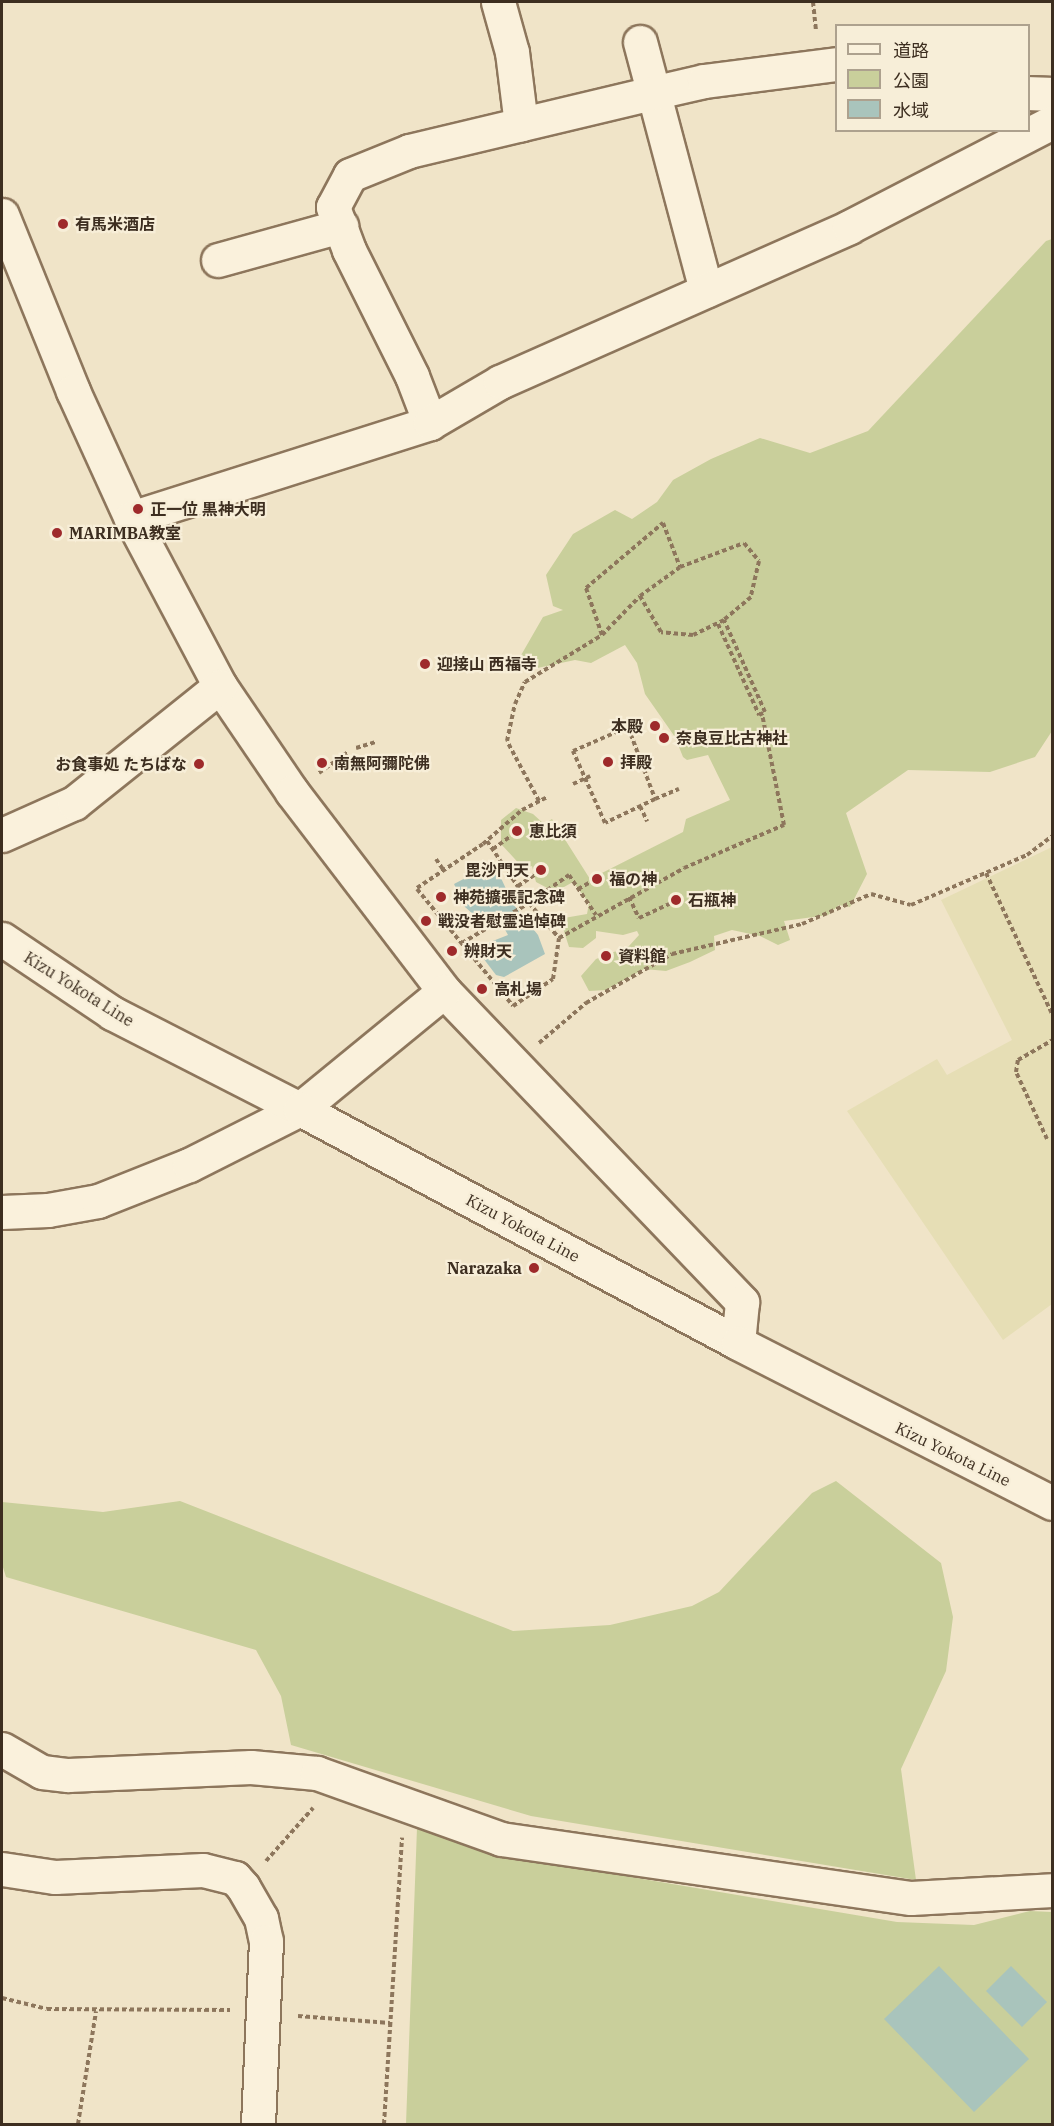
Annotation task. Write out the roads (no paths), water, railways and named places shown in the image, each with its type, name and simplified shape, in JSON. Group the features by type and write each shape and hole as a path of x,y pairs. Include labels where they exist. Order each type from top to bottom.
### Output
{"street":[{"path":"498,2 512,52 521,124"},
{"path":"640,42 706,290"},
{"path":"430,423 412,376 333,207 350,176 410,151 652,93 704,81 835,63"},
{"path":"1030,93 1053,94"},
{"path":"131,518 430,423 500,382 849,227 1053,122"},
{"path":"2,215 73,391 131,518 220,686 292,792 444,991 742,1302 738,1343"},
{"path":"218,260 340,226"},
{"path":"2,835 75,803 220,686"},
{"name":"Kizu Yokota Line","path":"2,939 112,1013 300,1109 738,1343 1053,1503"},
{"path":"2,1212 48,1210 98,1201 189,1165 300,1109 444,991"},
{"path":"2,1749 42,1772 68,1775 252,1767 317,1773 501,1839 911,1898 1053,1890"},
{"path":"2,1869 55,1877 203,1870 235,1878 243,1887 261,1918 266,1941 258,2124"}],"water":[{"path":"494,863 513,904 538,935 545,954 504,977 496,975 480,954 480,946 508,935 497,915 482,922 465,907 454,884"},
{"path":"939,1966 1029,2059 974,2112 884,2019"},
{"path":"1011,1966 1047,2002 1022,2027 986,1991"}],"place":[{"name":"有馬米酒店","path":"63,224"},
{"name":"正一位 黒神大明","path":"138,509"},
{"name":"MARIMBA教室","path":"57,533"},
{"name":"迎接山 西福寺","path":"425,664"},
{"name":"本殿","path":"655,726"},
{"name":"奈良豆比古神社","path":"664,738"},
{"name":"拝殿","path":"608,762"},
{"name":"南無阿彌陀佛","path":"322,763"},
{"name":"お食事処 たちばな","path":"199,764"},
{"name":"恵比須","path":"517,831"},
{"name":"毘沙門天","path":"541,870"},
{"name":"福の神","path":"597,879"},
{"name":"神苑擴張記念碑","path":"441,897"},
{"name":"石瓶神","path":"676,900"},
{"name":"戦没者慰霊追悼碑","path":"426,921"},
{"name":"辨財天","path":"452,951"},
{"name":"資料館","path":"606,956"},
{"name":"高札場","path":"482,989"},
{"name":"Narazaka","path":"534,1268"}]}
